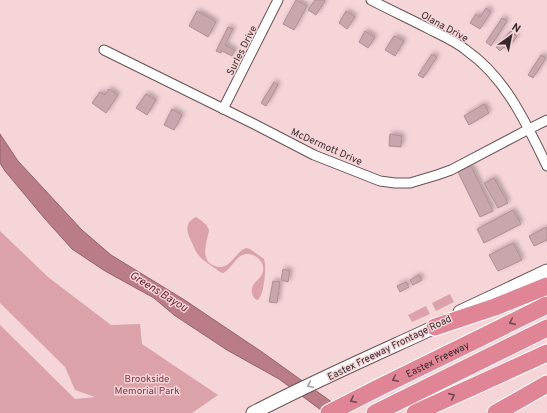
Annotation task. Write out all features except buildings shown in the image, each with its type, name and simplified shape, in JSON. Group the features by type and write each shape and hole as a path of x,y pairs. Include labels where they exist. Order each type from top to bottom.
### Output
{"highway":[{"path":"435,327 495,307 547,286"},
{"name":"Eastex Freeway","path":"329,413 547,305"},
{"path":"375,413 547,328"},
{"path":"416,412 547,353"},
{"path":"496,413 547,384"}],"main road":[{"name":"Eastex Freeway Frontage Road","path":"257,411 345,368 435,327 464,310 547,271"},
{"path":"504,413 547,393"}],"street":[{"name":"Surles Drive","path":"223,109 278,0"},
{"name":"Olana Drive","path":"371,0 466,49 490,71 506,89 529,129 547,166"},
{"name":"McDermott Drive","path":"104,50 314,155 380,181 395,183 410,182 451,170 547,120"}],"green space":[{"path":"196,217 205,224 209,230 205,251 207,260 210,264 218,267 226,266 246,248 250,249 264,259 264,279 261,296 259,299 257,300 254,298 252,289 262,275 263,268 261,261 253,255 246,254 239,257 223,273 205,262 195,250 187,230 189,223"},
{"name":"Brookside Memorial Park","path":"0,231 48,277 111,325 140,324 142,344 218,395 192,413 0,413 0,325 75,399 95,397 75,390 65,367 0,303"},
{"path":"450,294 454,302 436,311 432,303"},
{"path":"426,306 430,314 412,322 408,315"}],"water":[{"name":"Greens Bayou","path":"0,134 18,161 82,230 111,255 183,299 262,352 347,413 325,413 279,379 227,350 174,315 154,298 105,271 72,249 5,171 0,163"}]}
